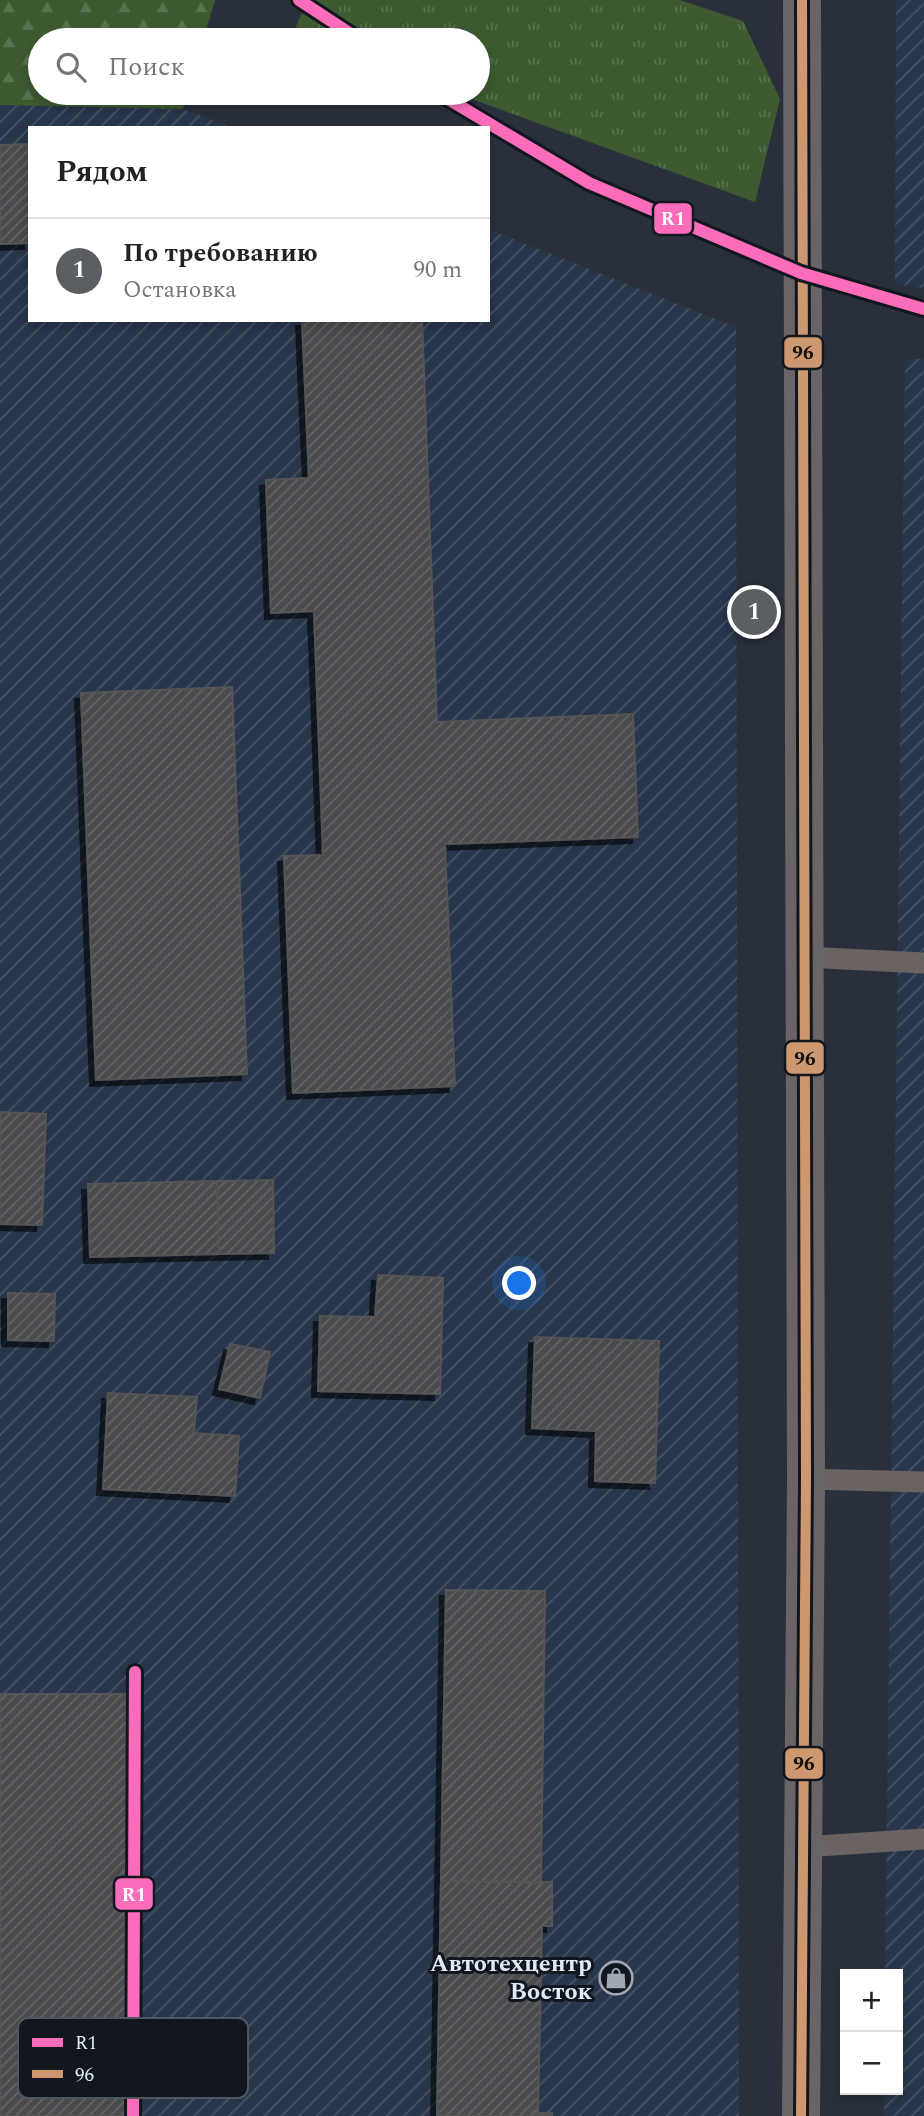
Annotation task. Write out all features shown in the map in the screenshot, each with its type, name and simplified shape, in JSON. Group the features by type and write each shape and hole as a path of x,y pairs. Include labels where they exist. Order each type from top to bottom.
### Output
{"main road":[{"path":"797,2 806,1479 801,2116"}],"lane":[{"path":"804,957 924,962"},
{"path":"806,1479 924,1482"},
{"path":"803,1847 924,1839"}],"shaded area":[{"path":"896,0 924,0 924,288 895,284"},
{"path":"0,105 183,109 227,126 28,126 28,322 490,322 490,230 736,327 739,2116 0,2116"},
{"path":"924,358 924,2116 884,2116 884,2095 903,2095 903,1969 885,1969 905,361"}],"green space":[{"path":"0,0 215,0 207,28 28,28 28,105 184,105 183,109 0,105"},
{"path":"308,0 680,0 743,21 780,99 755,202 488,105 490,28 295,28"}],"building":[{"path":"28,144 28,243 0,244 0,145"},
{"path":"302,322 422,322 437,722 633,714 638,837 445,844 455,1086 293,1093 284,856 323,855 314,611 271,613 266,480 309,478"},
{"path":"232,687 247,1074 96,1080 81,693"},
{"path":"0,1112 46,1114 42,1225 0,1224"},
{"path":"273,1180 274,1253 219,1254 217,1181"},
{"path":"217,1181 219,1254 90,1257 88,1184"},
{"path":"378,1275 443,1278 440,1394 318,1391 320,1316 375,1317"},
{"path":"8,1293 55,1294 54,1341 8,1340"},
{"path":"535,1337 659,1341 655,1483 595,1481 596,1431 532,1428"},
{"path":"230,1344 270,1352 260,1398 219,1389"},
{"path":"108,1393 197,1397 194,1433 239,1436 235,1496 103,1489"},
{"path":"446,1590 545,1591 541,1883 441,1881"},
{"path":"0,1694 126,1694 125,2018 18,2018 18,2098 125,2098 125,2116 0,2116"},
{"path":"441,1881 552,1882 552,1926 542,1926 538,2113 552,2113 552,2116 437,2116"}],"transit line":[{"name":"R1","path":"299,0 342,28"},
{"name":"96","path":"801,2116 806,1479 802,0"},
{"name":"R1","path":"458,105 589,183 801,273 924,309"},
{"name":"R1","path":"133,2018 135,1672"},
{"name":"R1","path":"133,2098 133,2116"}],"place":[{"name":"По требованию","path":"754,612"},
{"name":"Автотехцентр Восток","path":"616,1978"}]}
